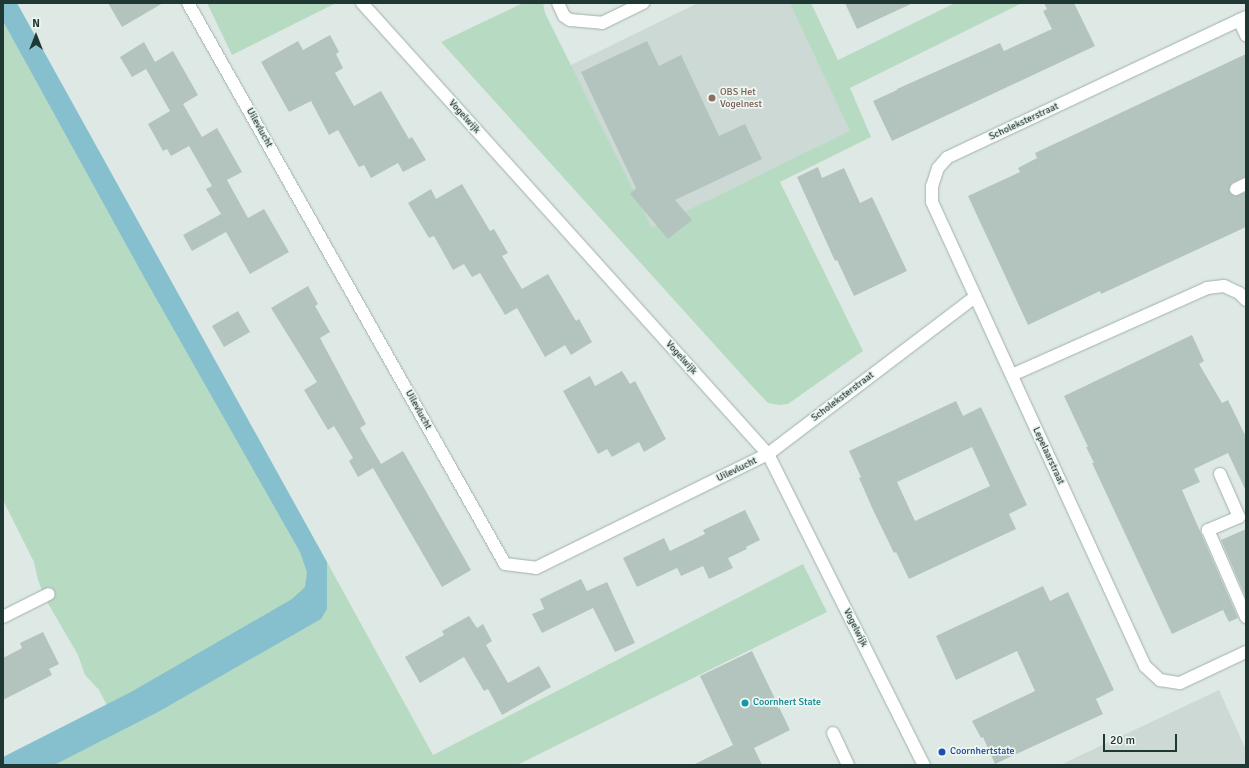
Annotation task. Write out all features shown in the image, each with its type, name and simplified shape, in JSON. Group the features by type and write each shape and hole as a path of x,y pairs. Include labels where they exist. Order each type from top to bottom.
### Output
{"street":[{"name":"Uilevlucht","path":"188,3 505,564 536,568 768,454"},
{"name":"Vogelwijk","path":"362,3 768,454 924,765"},
{"path":"558,3 564,16 570,20 602,23 643,3"},
{"name":"Scholeksterstraat","path":"1012,376 932,202 932,186 938,168 947,158 1242,18 1246,35"},
{"path":"1012,376 1208,288 1224,286 1239,293 1246,300"},
{"name":"Scholeksterstraat","path":"768,454 975,296"},
{"name":"Lepelaarstraat","path":"1012,376 1144,666 1160,680 1180,683 1246,652"},
{"path":"1220,474 1239,517 1208,530 1246,617"},
{"path":"3,617 49,594"},
{"path":"833,733 848,765"}],"shaded area":[{"name":"OBS Het Vogelnest","path":"698,3 799,3 863,128 642,243 563,69"},
{"path":"1219,690 1246,750 1246,765 1060,765"}],"green space":[{"path":"3,3 327,576 327,562 433,755 803,564 827,612 517,765 25,765 114,719 99,690 85,675 78,655 46,600 38,580 34,562 3,500"},
{"path":"207,3 336,3 232,55"},
{"path":"523,3 543,3 545,13 652,228 850,131 790,3 811,3 838,60 955,3 1022,3 850,88 871,137 780,182 863,351 788,404 779,405 768,403 750,384 441,42"}],"water":[{"path":"3,3 17,3 327,562 327,609 321,619 158,712 54,765 3,765 3,757 131,692 292,599 305,587 307,572 300,552 144,277 3,21"}],"building":[{"path":"108,3 163,3 122,27"},
{"path":"845,3 913,3 857,29"},
{"path":"1044,3 1074,3 1095,46 892,141 873,101 1000,43 1004,51 1052,29 1043,11 1047,9"},
{"path":"330,35 339,52 336,54 343,68 335,73 354,106 381,91 409,139 412,137 426,160 403,172 398,163 371,178 364,165 359,167 338,130 329,135 311,101 289,112 261,62 298,41 303,50"},
{"path":"647,41 659,66 681,55 719,136 745,124 762,159 675,200 692,220 668,239 630,194 636,188 581,72"},
{"path":"144,42 155,62 173,51 198,95 183,104 202,137 217,128 242,172 227,180 248,218 264,209 289,252 250,274 226,232 192,251 183,235 221,214 206,189 212,186 189,146 171,156 167,149 163,151 148,124 170,111 146,69 132,77 120,57"},
{"path":"1246,54 1246,177 1232,183 1229,189 1230,193 1235,196 1246,192 1246,227 1101,294 1100,291 1028,325 968,196 1020,172 1018,168 1037,158 1035,153"},
{"path":"818,167 822,178 844,168 860,203 872,197 907,271 854,296 837,260 835,261 797,177"},
{"path":"462,184 490,231 494,229 508,253 502,256 522,289 548,274 576,321 579,319 592,342 571,355 565,345 545,357 517,308 505,315 480,273 472,277 464,264 453,270 434,236 429,238 408,203 431,189 436,199"},
{"path":"308,286 318,304 315,306 330,332 320,338 366,424 360,428 381,464 403,451 471,570 442,587 373,468 358,477 349,461 353,458 334,426 328,430 304,390 317,382 271,308"},
{"path":"238,311 250,332 224,347 212,326"},
{"path":"1192,335 1204,361 1199,364 1222,403 1228,400 1246,437 1246,491 1228,453 1194,469 1200,482 1182,490 1238,618 1229,622 1223,610 1172,634 1092,463 1094,463 1086,447 1088,447 1064,396"},
{"path":"622,371 630,384 635,381 666,439 644,452 639,442 612,457 607,449 598,454 563,391 590,376 595,386"},
{"path":"956,401 963,416 981,407 1027,505 1009,514 1016,529 909,579 896,552 894,553 874,512 859,478 861,477 849,451","holes":["972,447 990,486 915,521 897,482"]},
{"path":"745,510 760,540 746,547 747,549 728,558 733,568 709,579 703,566 681,576 677,568 637,587 623,558 664,538 670,551 705,534 703,530"},
{"path":"1246,529 1246,598 1221,540"},
{"path":"581,579 587,591 607,582 635,643 615,652 593,608 542,633 532,614 544,609 540,599"},
{"path":"1043,586 1050,601 1068,592 1114,690 1096,699 1103,714 995,764 983,737 981,738 972,721 1035,691 1017,651 956,680 936,636"},
{"path":"469,616 477,628 483,624 492,641 486,645 508,683 539,666 551,687 502,715 488,689 484,691 464,657 420,683 405,657 444,635 442,631"},
{"path":"43,632 59,664 49,669 52,675 3,700 3,658 22,648 20,643"},
{"name":"Coornhert State","path":"752,651 790,730 754,748 762,765 693,765 733,745 700,676"}],"place":[{"name":"OBS Het Vogelnest","path":"712,98"},
{"name":"Coornhert State","path":"745,703"},
{"name":"Coornhertstate","path":"942,752"}]}
